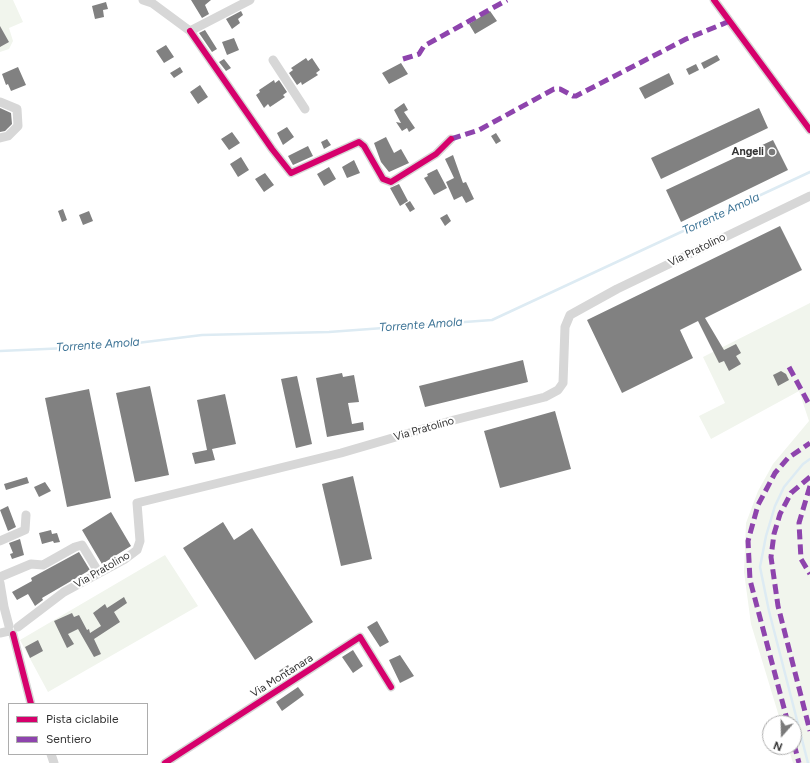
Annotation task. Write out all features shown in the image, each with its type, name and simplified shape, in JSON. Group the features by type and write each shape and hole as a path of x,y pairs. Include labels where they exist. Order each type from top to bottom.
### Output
{"street":[{"path":"143,0 152,3 190,31 272,149 291,173 359,142 364,146 382,179 391,182 436,154 451,139"},
{"path":"190,31 250,0"},
{"path":"714,0 810,130"},
{"path":"273,60 305,109"},
{"path":"0,102 17,109 18,126 8,136 0,138"},
{"name":"Via Pratolino","path":"10,630 64,592 125,559 137,550 140,541 137,503 341,453 454,420 545,397 558,390 562,383 565,327 570,316 624,286 810,196"},
{"path":"0,541 25,530 26,515"},
{"path":"0,577 31,564 43,564 75,547 82,545 99,573"},
{"path":"0,583 10,630 31,703"},
{"name":"Via Montanara","path":"165,763 360,637 391,687"}],"shaded area":[{"path":"0,0 13,0 23,22 9,28 13,41 9,49 0,52"},
{"path":"810,303 810,763 793,763 790,755 802,755 802,715 779,715 751,624 744,572 746,523 758,491 773,464 809,421 799,391 711,439 699,416 725,403 703,357"},
{"path":"165,555 198,606 48,692 20,640"}],"building":[{"path":"191,0 211,0 205,5 209,14 202,18"},
{"path":"106,2 108,9 103,10 104,17 95,19 92,6"},
{"path":"241,11 243,15 238,19 240,23 232,29 226,19"},
{"path":"490,11 497,21 475,34 469,24"},
{"path":"0,26 9,42 0,47"},
{"path":"205,30 217,49 212,52 199,33"},
{"path":"234,38 239,50 227,55 222,42"},
{"path":"166,45 174,57 164,63 156,51"},
{"path":"717,55 720,60 704,69 701,63"},
{"path":"306,58 308,61 312,58 320,70 316,73 318,75 302,85 301,82 297,85 289,73 293,70 291,68"},
{"path":"224,59 231,68 226,71 219,62"},
{"path":"401,63 408,74 389,84 382,73"},
{"path":"696,64 699,70 689,75 686,69"},
{"path":"18,67 26,85 11,91 8,84 6,85 2,74"},
{"path":"180,67 183,72 174,78 170,73"},
{"path":"669,73 674,84 645,99 639,88"},
{"path":"274,80 275,83 279,80 287,92 283,95 285,97 270,107 268,104 264,108 256,95 260,92 259,90"},
{"path":"200,85 208,97 198,104 190,92"},
{"path":"404,103 408,110 404,112 415,128 409,132 407,128 402,131 396,122 401,123 394,110"},
{"path":"0,108 11,113 12,124 5,131 0,132"},
{"path":"759,108 768,128 661,179 651,158"},
{"path":"287,127 294,137 283,145 277,133"},
{"path":"232,132 240,143 229,150 221,139"},
{"path":"496,133 501,141 496,144 491,136"},
{"path":"386,137 394,153 401,149 409,163 389,172 381,162 374,143"},
{"path":"327,139 331,145 324,149 321,142"},
{"path":"773,140 788,170 681,222 666,190"},
{"path":"308,146 313,156 293,165 288,156"},
{"path":"453,155 463,183 466,182 474,199 466,203 462,196 454,200 446,182 454,178 445,159"},
{"path":"241,157 249,170 238,177 230,164"},
{"path":"354,160 360,173 347,178 342,167"},
{"path":"329,167 336,179 324,186 317,174"},
{"path":"437,169 447,188 434,195 424,178 428,176 427,174"},
{"path":"265,173 274,185 264,192 255,179"},
{"path":"399,184 408,201 400,206 390,188"},
{"path":"410,201 415,209 410,212 405,204"},
{"path":"63,209 67,220 62,222 58,211"},
{"path":"89,211 93,221 83,225 79,215"},
{"path":"447,214 451,221 445,226 440,218"},
{"path":"780,226 802,270 705,318 724,350 736,344 741,353 736,356 741,364 729,371 724,361 719,363 698,321 680,330 693,358 622,393 587,320"},
{"path":"523,360 528,382 425,407 419,386"},
{"path":"781,371 786,374 789,380 778,386 773,375"},
{"path":"342,373 343,377 354,375 359,402 348,403 352,424 363,422 364,430 327,437 316,378"},
{"path":"297,376 312,444 296,448 281,379"},
{"path":"150,386 169,475 135,482 116,393"},
{"path":"89,389 111,498 67,507 45,398"},
{"path":"225,394 236,444 212,449 215,460 195,464 192,453 207,450 197,400"},
{"path":"555,411 571,469 500,488 484,431"},
{"path":"353,476 372,559 341,566 322,484"},
{"path":"27,477 29,483 6,490 4,484"},
{"path":"45,482 51,491 39,497 34,487"},
{"path":"8,506 16,527 8,531 0,510"},
{"path":"111,512 131,546 102,564 82,530"},
{"path":"223,522 234,540 252,528 313,622 255,660 183,548"},
{"path":"51,530 52,534 57,533 60,542 54,543 53,541 42,544 39,533"},
{"path":"20,539 24,555 12,559 10,554 13,553 9,543"},
{"path":"79,552 90,570 42,598 43,600 35,606 28,594 17,600 12,592 32,581 31,578"},
{"path":"124,597 127,603 114,612 120,622 94,639 101,654 94,657 78,629 68,634 74,644 67,648 54,621 72,613 74,617 79,615 87,630 89,629 90,633 101,626 93,613 105,604 107,608"},
{"path":"377,621 389,642 380,647 367,627"},
{"path":"38,640 43,651 30,658 25,647"},
{"path":"353,650 363,666 353,673 342,657"},
{"path":"400,655 414,676 400,683 389,660"},
{"path":"288,665 293,673 284,679 279,671"},
{"path":"298,687 304,695 282,711 276,702"}],"waterway":[{"name":"Torrente Amola","path":"0,351 113,346 202,335 329,332 492,320 810,172"},
{"path":"808,763 769,611 760,567 766,536 775,506 784,487 803,464 810,459"}],"marked path":[{"path":"403,59 419,54 424,46 507,0"},
{"path":"451,139 479,130 554,89 560,89 573,96 576,96 686,39 730,21"},
{"path":"789,367 810,406"},
{"path":"786,715 750,580 748,541 758,505 775,473 788,458 810,443"},
{"path":"810,477 791,493 780,514 774,534 771,557 778,606 810,731"},
{"path":"810,486 799,523 801,559 810,574"},
{"path":"797,755 799,763"}],"cycle path":[{"path":"714,0 810,130"},
{"path":"190,31 272,149 291,173 359,142 364,146 383,179 391,182 436,154 451,139"},
{"path":"13,634 31,703"},
{"path":"165,763 360,637 391,687"}],"place":[{"name":"Angeli","path":"772,152"}]}
